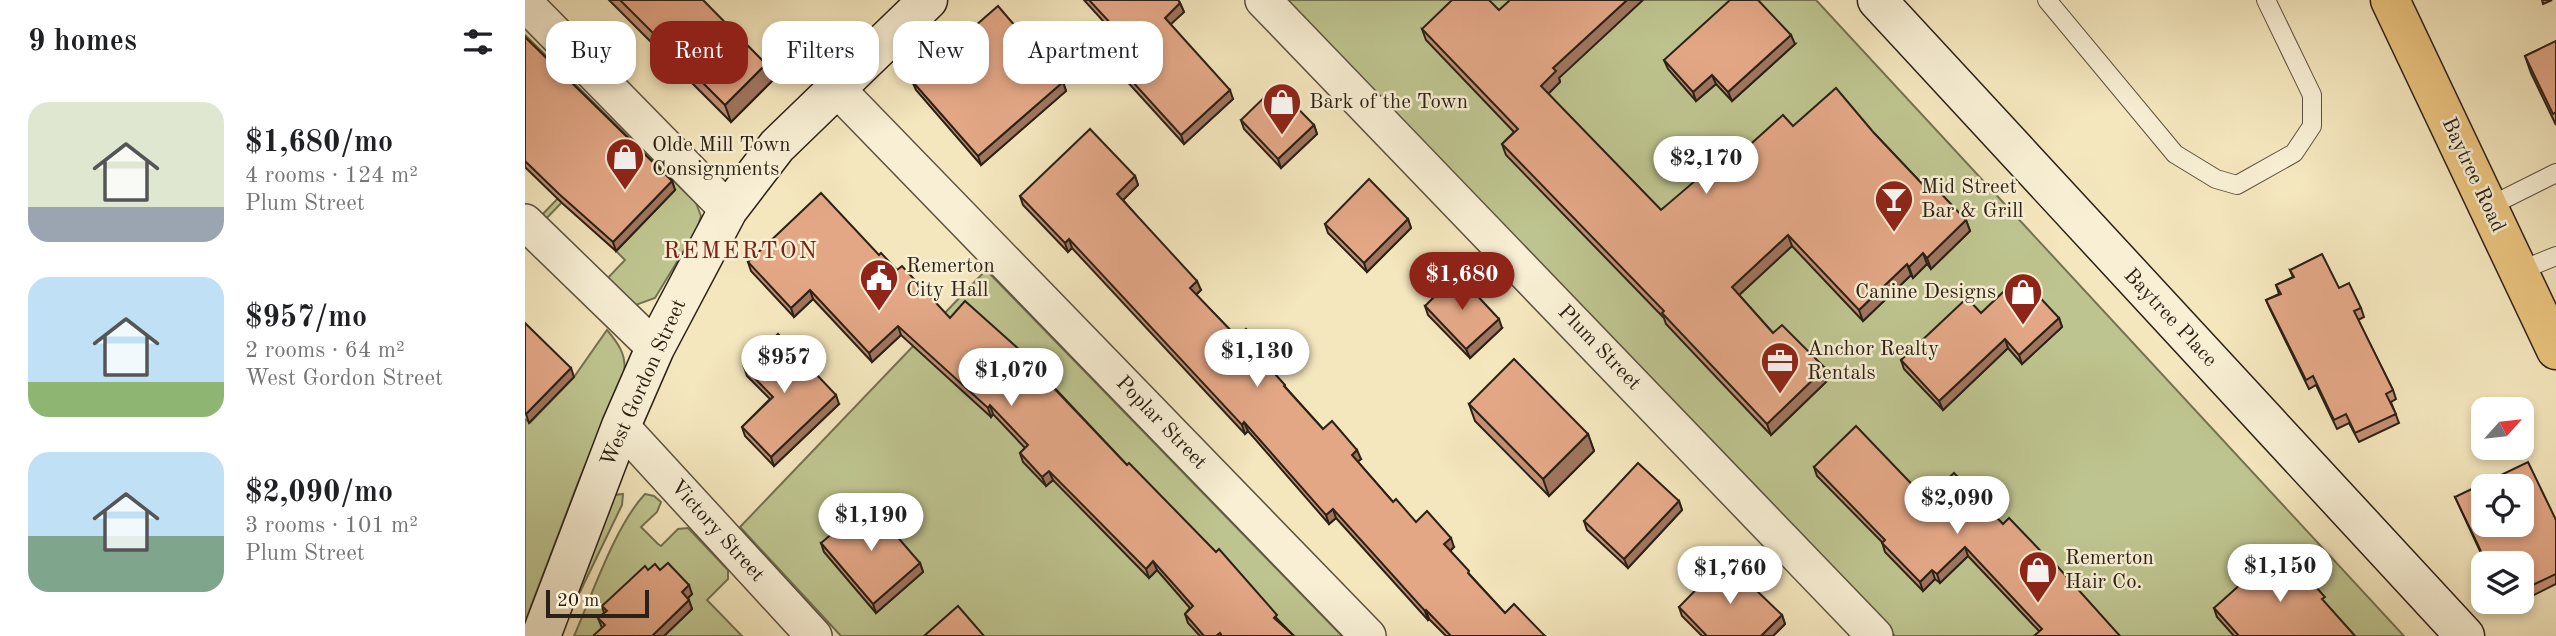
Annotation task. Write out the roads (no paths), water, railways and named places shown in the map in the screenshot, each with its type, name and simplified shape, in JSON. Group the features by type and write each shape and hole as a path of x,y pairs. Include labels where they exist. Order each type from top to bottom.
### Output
{"main road":[{"name":"Baytree Road","path":"2391,0 2519,271 2546,301 2556,350"}],"street":[{"name":"West Gordon Street","path":"541,636 621,426 655,348 728,210 777,146 929,0"},
{"name":"Plum Street","path":"1263,0 1875,636"},
{"name":"Baytree Place","path":"1877,0 2465,636"},
{"path":"525,3 728,210"},
{"name":"Poplar Street","path":"837,89 1368,636"},
{"path":"525,222 655,348"},
{"name":"Victory Street","path":"621,426 814,636"}],"lane":[{"path":"2047,0 2175,154 2216,179 2237,185 2294,153 2312,126 2312,95 2266,0"},
{"path":"2488,207 2556,173"},
{"path":"2519,271 2556,256"}],"place":[{"name":"Bark of the Town","path":"1282,136"},
{"name":"Olde Mill Town Consignments","path":"625,191"},
{"name":"Mid Street Bar & Grill","path":"1894,233"},
{"name":"Remerton City Hall","path":"879,312"},
{"name":"Canine Designs","path":"2023,326"},
{"name":"Anchor Realty Rentals","path":"1780,395"},
{"name":"Remerton Hair Co.","path":"2038,604"}],"district":[{"name":"REMERTON","path":"741,252"}]}
